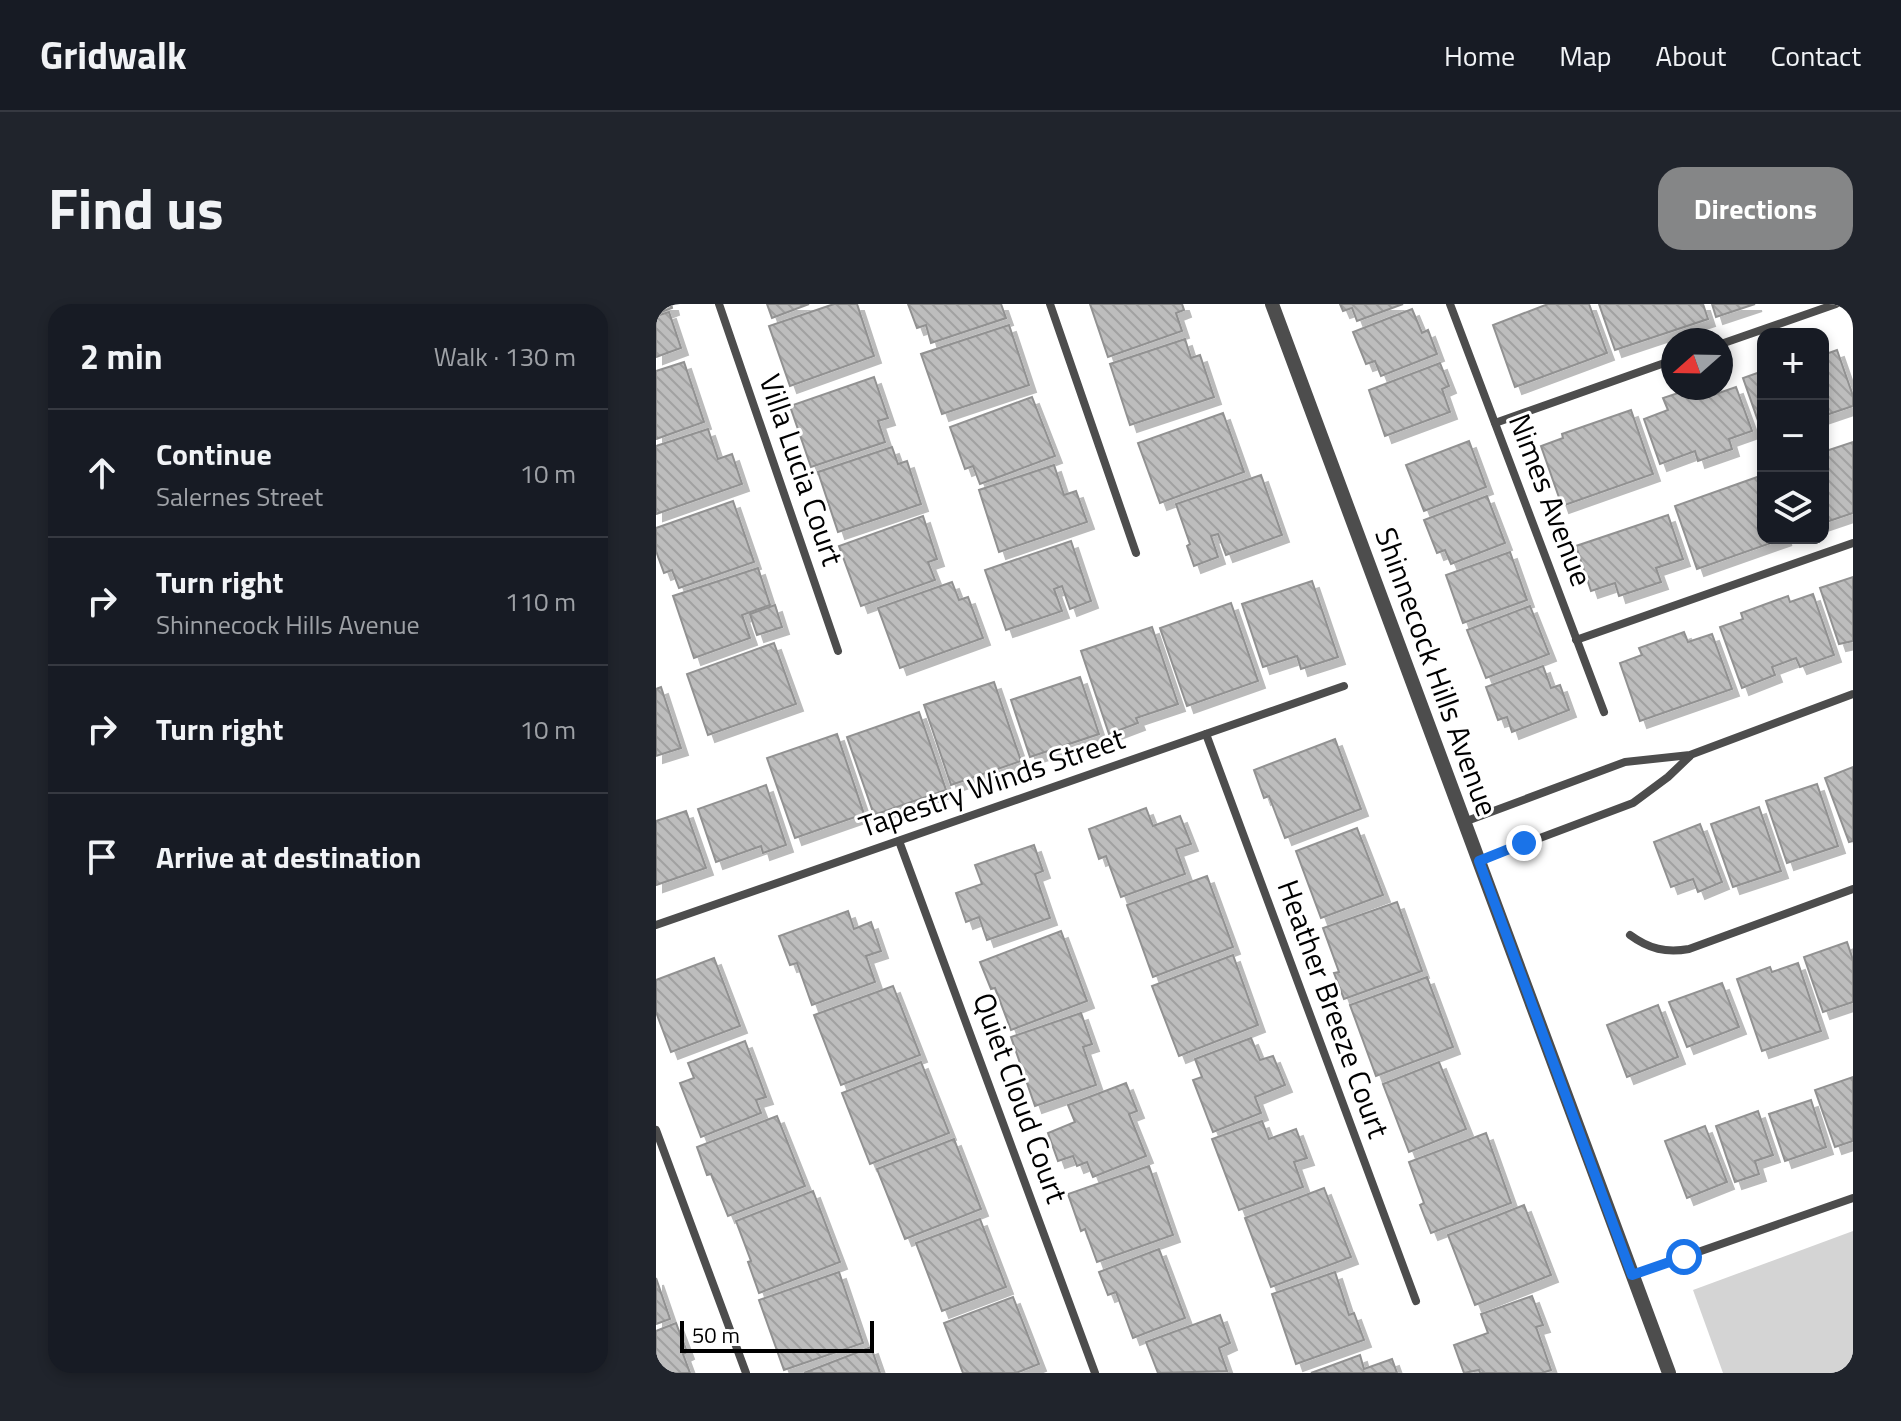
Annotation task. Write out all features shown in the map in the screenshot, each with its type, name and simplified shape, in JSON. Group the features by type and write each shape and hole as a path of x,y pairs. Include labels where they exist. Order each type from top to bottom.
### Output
{"street":[{"name":"Villa Lucia Court","path":"719,304 838,651"},
{"path":"1050,304 1136,553"},
{"name":"Shinnecock Hills Avenue","path":"1272,304 1669,1373"},
{"name":"Nimes Avenue","path":"1450,304 1604,712"},
{"path":"1733,340 1836,304"},
{"path":"1495,423 1661,364"},
{"path":"1576,640 1853,543"},
{"name":"Tapestry Winds Street","path":"656,925 1344,686"},
{"path":"1464,822 1625,762 1690,755 1853,694"},
{"name":"Heather Breeze Court","path":"1206,734 1416,1301"},
{"path":"1479,861 1633,803 1668,777 1690,755"},
{"name":"Quiet Cloud Court","path":"899,841 1095,1373"},
{"path":"1630,935 1656,949 1672,952 1689,949 1853,889"},
{"path":"656,1130 746,1373"},
{"path":"1632,1275 1853,1198"}],"shaded area":[{"path":"1853,1231 1853,1373 1723,1373 1693,1290"}],"building":[{"path":"656,304 671,304 672,308 656,314"},
{"path":"767,304 809,304 772,318"},
{"path":"834,304 857,304 874,356 790,386 769,326"},
{"path":"908,304 1001,304 1006,318 931,343 926,325 917,328"},
{"path":"1090,304 1182,304 1184,310 1176,313 1182,331 1108,357"},
{"path":"1340,304 1403,304 1357,321 1352,308 1343,311"},
{"path":"1548,304 1589,304 1607,353 1515,387 1493,325"},
{"path":"1599,304 1703,304 1708,319 1681,328 1661,328 1661,335 1615,350"},
{"path":"1712,304 1755,304 1716,317"},
{"path":"1412,309 1422,333 1428,330 1437,354 1381,376 1375,361 1366,364 1353,332"},
{"path":"669,312 681,348 656,357 656,316"},
{"path":"1009,325 1029,385 942,414 921,354"},
{"path":"1185,339 1191,358 1200,355 1214,397 1130,425 1110,364"},
{"path":"1837,350 1853,396 1853,406 1829,414 1829,400 1829,353"},
{"path":"684,362 704,422 656,439 656,371"},
{"path":"1440,363 1449,386 1442,389 1450,412 1385,436 1369,390"},
{"path":"1757,373 1757,418 1743,378"},
{"path":"874,377 888,418 878,421 885,442 811,467 790,406"},
{"path":"1736,387 1752,431 1729,439 1732,449 1698,461 1695,451 1660,464 1644,419 1668,410 1664,400 1733,400 1733,388"},
{"path":"1032,397 1055,456 980,484 973,466 965,469 950,427"},
{"path":"1631,410 1653,474 1562,506 1541,446 1563,438 1562,434"},
{"path":"1223,413 1244,472 1160,503 1138,443"},
{"path":"708,429 718,459 732,454 742,484 656,514 656,446"},
{"path":"1469,441 1486,487 1424,511 1406,465"},
{"path":"1853,442 1853,513 1829,521 1829,472 1829,450"},
{"path":"892,447 898,464 907,461 921,504 838,532 818,472"},
{"path":"1054,465 1064,495 1076,491 1087,522 999,552 979,490"},
{"path":"1261,475 1282,535 1226,555 1218,534 1211,536 1218,557 1194,566 1176,504"},
{"path":"1757,477 1757,544 1768,544 1697,569 1675,506"},
{"path":"1487,496 1505,543 1451,564 1445,550 1437,553 1424,520"},
{"path":"733,501 754,562 679,588 672,570 664,573 656,551 656,528"},
{"path":"1668,515 1683,559 1656,568 1661,582 1619,596 1615,583 1591,591 1576,546"},
{"path":"923,516 937,559 928,562 935,580 861,606 839,546"},
{"path":"1071,541 1091,601 1070,609 1062,586 1054,589 1062,611 1006,630 985,570"},
{"path":"1510,552 1527,600 1463,623 1446,575"},
{"path":"758,568 770,605 742,615 750,638 694,658 673,596"},
{"path":"1853,577 1853,641 1839,644 1820,588"},
{"path":"1312,581 1338,657 1301,669 1297,656 1263,667 1242,604"},
{"path":"952,582 959,600 968,597 983,638 900,668 878,608"},
{"path":"1813,594 1834,655 1800,667 1796,658 1772,667 1775,675 1742,688 1720,627 1743,619 1741,613 1788,596 1790,602"},
{"path":"1231,603 1258,681 1187,706 1160,628"},
{"path":"775,605 782,627 757,635 750,614"},
{"path":"1530,606 1549,654 1486,678 1467,630"},
{"path":"1152,627 1178,704 1136,718 1138,723 1109,734 1081,651"},
{"path":"1684,632 1688,642 1712,634 1732,689 1640,721 1620,663 1642,655 1639,648"},
{"path":"774,643 796,704 708,735 687,674"},
{"path":"1543,666 1551,688 1560,685 1569,710 1512,732 1507,717 1498,720 1486,687"},
{"path":"1080,677 1099,734 1030,757 1011,700"},
{"path":"994,682 1021,761 951,785 924,705"},
{"path":"661,687 681,748 656,756 656,689"},
{"path":"919,712 946,790 874,815 847,737"},
{"path":"837,734 864,814 795,838 767,758"},
{"path":"1335,739 1361,809 1285,838 1269,796 1264,798 1254,770"},
{"path":"1853,767 1853,841 1849,842 1825,778"},
{"path":"1817,784 1838,846 1787,863 1766,801"},
{"path":"766,785 786,845 763,853 761,846 716,862 698,809"},
{"path":"1759,807 1781,871 1733,887 1711,824"},
{"path":"1146,808 1153,826 1180,816 1191,844 1176,849 1185,874 1121,897 1106,856 1099,859 1089,829"},
{"path":"686,811 706,868 656,885 656,821"},
{"path":"1700,824 1722,882 1698,892 1693,879 1671,887 1654,842"},
{"path":"1357,828 1383,895 1321,918 1296,851"},
{"path":"1034,845 1043,871 1035,874 1050,918 987,940 979,917 966,922 956,893 982,884 975,865"},
{"path":"1207,876 1233,947 1153,977 1127,905"},
{"path":"1397,902 1422,971 1344,999 1334,973 1339,972 1323,928"},
{"path":"848,911 854,929 871,922 881,951 866,956 875,982 812,1005 797,963 790,965 779,936"},
{"path":"1061,931 1087,1001 1011,1030 995,988 991,989 980,962"},
{"path":"1847,942 1853,960 1853,1002 1823,1012 1804,957"},
{"path":"1233,955 1258,1025 1179,1056 1152,986"},
{"path":"714,958 740,1026 671,1052 656,1012 656,980"},
{"path":"1798,963 1821,1031 1762,1051 1737,979 1770,967 1772,972"},
{"path":"1427,977 1453,1047 1376,1076 1350,1005"},
{"path":"1722,983 1739,1027 1687,1047 1669,1002"},
{"path":"893,986 920,1055 841,1085 814,1015"},
{"path":"1658,1005 1678,1057 1627,1077 1607,1025"},
{"path":"1081,1013 1092,1044 1083,1047 1096,1085 1035,1106 1011,1037"},
{"path":"1251,1038 1260,1060 1273,1056 1285,1085 1255,1097 1261,1113 1213,1132 1193,1080 1202,1077 1195,1059"},
{"path":"745,1041 766,1097 756,1100 761,1113 701,1137 680,1083 694,1078 688,1063"},
{"path":"921,1062 949,1133 870,1164 842,1093"},
{"path":"1439,1062 1466,1129 1409,1152 1383,1084"},
{"path":"1853,1077 1853,1141 1835,1147 1815,1090"},
{"path":"1126,1083 1137,1111 1129,1114 1146,1156 1093,1177 1087,1162 1077,1166 1073,1156 1058,1161 1048,1133 1075,1122 1068,1105"},
{"path":"1811,1100 1826,1147 1785,1161 1769,1114"},
{"path":"1758,1111 1773,1155 1755,1161 1759,1174 1735,1182 1716,1126"},
{"path":"777,1116 805,1186 728,1216 697,1147"},
{"path":"1262,1121 1269,1139 1296,1129 1307,1158 1294,1162 1303,1187 1239,1210 1212,1139"},
{"path":"1705,1126 1727,1182 1687,1198 1665,1141"},
{"path":"1486,1133 1511,1203 1431,1233 1409,1162"},
{"path":"954,1139 981,1209 905,1239 877,1169"},
{"path":"1149,1166 1173,1235 1097,1262 1085,1229 1081,1231 1068,1194"},
{"path":"1324,1188 1351,1257 1271,1287 1245,1218"},
{"path":"813,1191 840,1262 759,1293 736,1221"},
{"path":"1524,1205 1551,1275 1475,1305 1448,1235"},
{"path":"980,1219 1006,1287 942,1311 916,1243"},
{"path":"1159,1249 1185,1318 1133,1338 1116,1292 1108,1295 1099,1272"},
{"path":"839,1272 863,1343 784,1370 759,1300"},
{"path":"1335,1272 1349,1315 1354,1313 1364,1340 1296,1364 1272,1294"},
{"path":"656,1278 670,1319 656,1324"},
{"path":"1532,1296 1543,1325 1536,1327 1551,1370 1542,1373 1480,1373 1479,1370 1464,1373 1454,1345 1488,1333 1481,1314"},
{"path":"1013,1297 1039,1364 1016,1373 963,1373 944,1323"},
{"path":"1220,1315 1230,1343 1219,1348 1227,1371 1158,1373 1146,1342"},
{"path":"676,1323 687,1352 683,1354 690,1373 656,1373 656,1331"},
{"path":"871,1347 880,1373 804,1373"},
{"path":"1360,1355 1364,1369 1392,1359 1397,1373 1311,1373"}],"route":[{"path":"1524,843 1479,861 1632,1275 1684,1257"}]}
